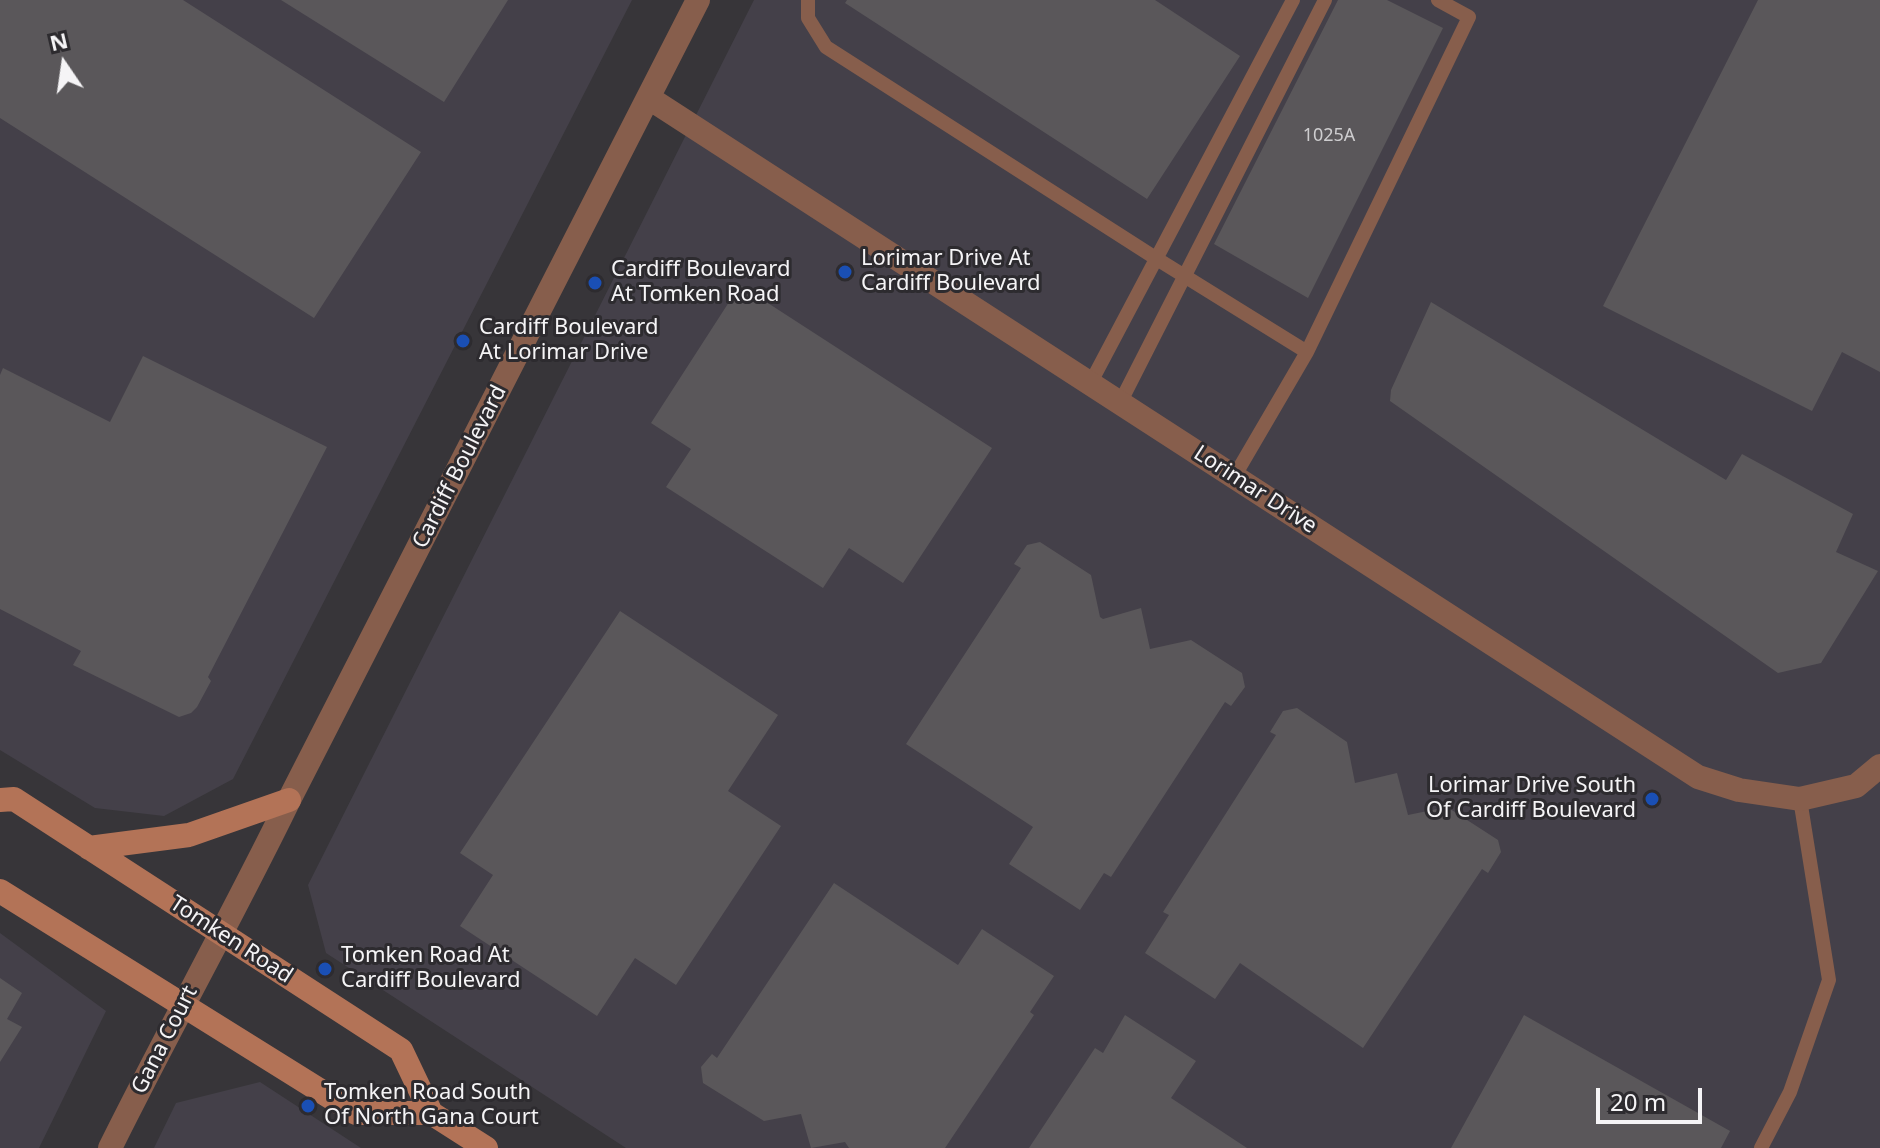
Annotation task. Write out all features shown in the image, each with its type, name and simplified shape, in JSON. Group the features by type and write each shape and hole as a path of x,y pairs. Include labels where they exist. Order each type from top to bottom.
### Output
{"main road":[{"name":"Tomken Road","path":"0,800 14,799 401,1050 431,1113"},
{"path":"89,848 189,835 289,800"},
{"path":"0,891 356,1113 431,1113 486,1148"}],"street":[{"name":"Cardiff Boulevard","path":"220,932 249,881 698,0"},
{"name":"Lorimar Drive","path":"649,98 1698,777 1739,790 1800,799 1856,786 1878,772"},
{"name":"Gana Court","path":"110,1148 220,932"}],"lane":[{"path":"808,0 808,18 826,47 1307,352"},
{"path":"1090,384 1293,0"},
{"path":"1120,403 1325,0"},
{"path":"1234,477 1307,352 1469,17 1438,0"},
{"path":"1761,1148 1790,1092 1829,980 1800,799"}],"shaded area":[{"path":"0,0 632,0 233,779 164,816 95,808 0,750"},
{"path":"754,0 1880,0 1880,1148 626,1148 326,953 308,885"},
{"path":"0,933 106,1011 39,1148 0,1148"},
{"path":"260,1082 361,1148 154,1148 176,1103"}],"building":[{"path":"0,0 183,0 421,152 314,318 0,118"},
{"path":"281,0 508,0 444,102"},
{"path":"847,0 1155,0 1240,56 1147,199 845,3"},
{"path":"1338,0 1387,0 1443,28 1308,298 1214,244"},
{"path":"1758,0 1880,0 1880,372 1842,352 1812,411 1603,306"},
{"path":"740,285 992,448 903,583 849,548 823,588 666,487 691,449 651,423"},
{"path":"1431,302 1726,480 1742,454 1853,514 1836,552 1878,571 1821,663 1778,673 1390,401 1391,390"},
{"path":"143,356 327,447 208,677 211,681 197,707 179,717 73,665 81,651 0,609 0,375 3,368 110,422"},
{"path":"1040,542 1091,575 1100,617 1103,619 1141,608 1150,649 1191,640 1242,673 1245,687 1231,706 1225,702 1111,877 1104,873 1080,910 1009,864 1033,827 906,744 1021,568 1014,564 1027,545"},
{"path":"620,611 778,715 728,791 781,826 676,985 635,958 597,1016 460,926 493,875 460,853"},
{"path":"1297,708 1347,742 1355,783 1397,773 1408,815 1447,807 1498,840 1501,852 1488,873 1482,869 1363,1048 1240,963 1215,999 1145,953 1169,915 1163,912 1276,735 1270,732 1283,711"},
{"path":"834,883 958,965 982,929 1054,976 1030,1012 1034,1015 945,1148 849,1148 845,1142 811,1148 801,1114 764,1121 703,1083 701,1067 712,1054 717,1058"},
{"path":"0,978 22,993 7,1019 22,1027 0,1062"},
{"path":"1125,1015 1196,1061 1171,1098 1247,1148 1029,1148 1095,1048 1103,1053"},
{"path":"1524,1015 1730,1131 1721,1148 1451,1148"}],"place":[{"name":"Lorimar Drive At Cardiff Boulevard","path":"845,272"},
{"name":"Cardiff Boulevard At Tomken Road","path":"595,283"},
{"name":"Cardiff Boulevard At Lorimar Drive","path":"463,341"},
{"name":"Lorimar Drive South Of Cardiff Boulevard","path":"1652,799"},
{"name":"Tomken Road At Cardiff Boulevard","path":"325,969"},
{"name":"Tomken Road South Of North Gana Court","path":"308,1106"}]}
